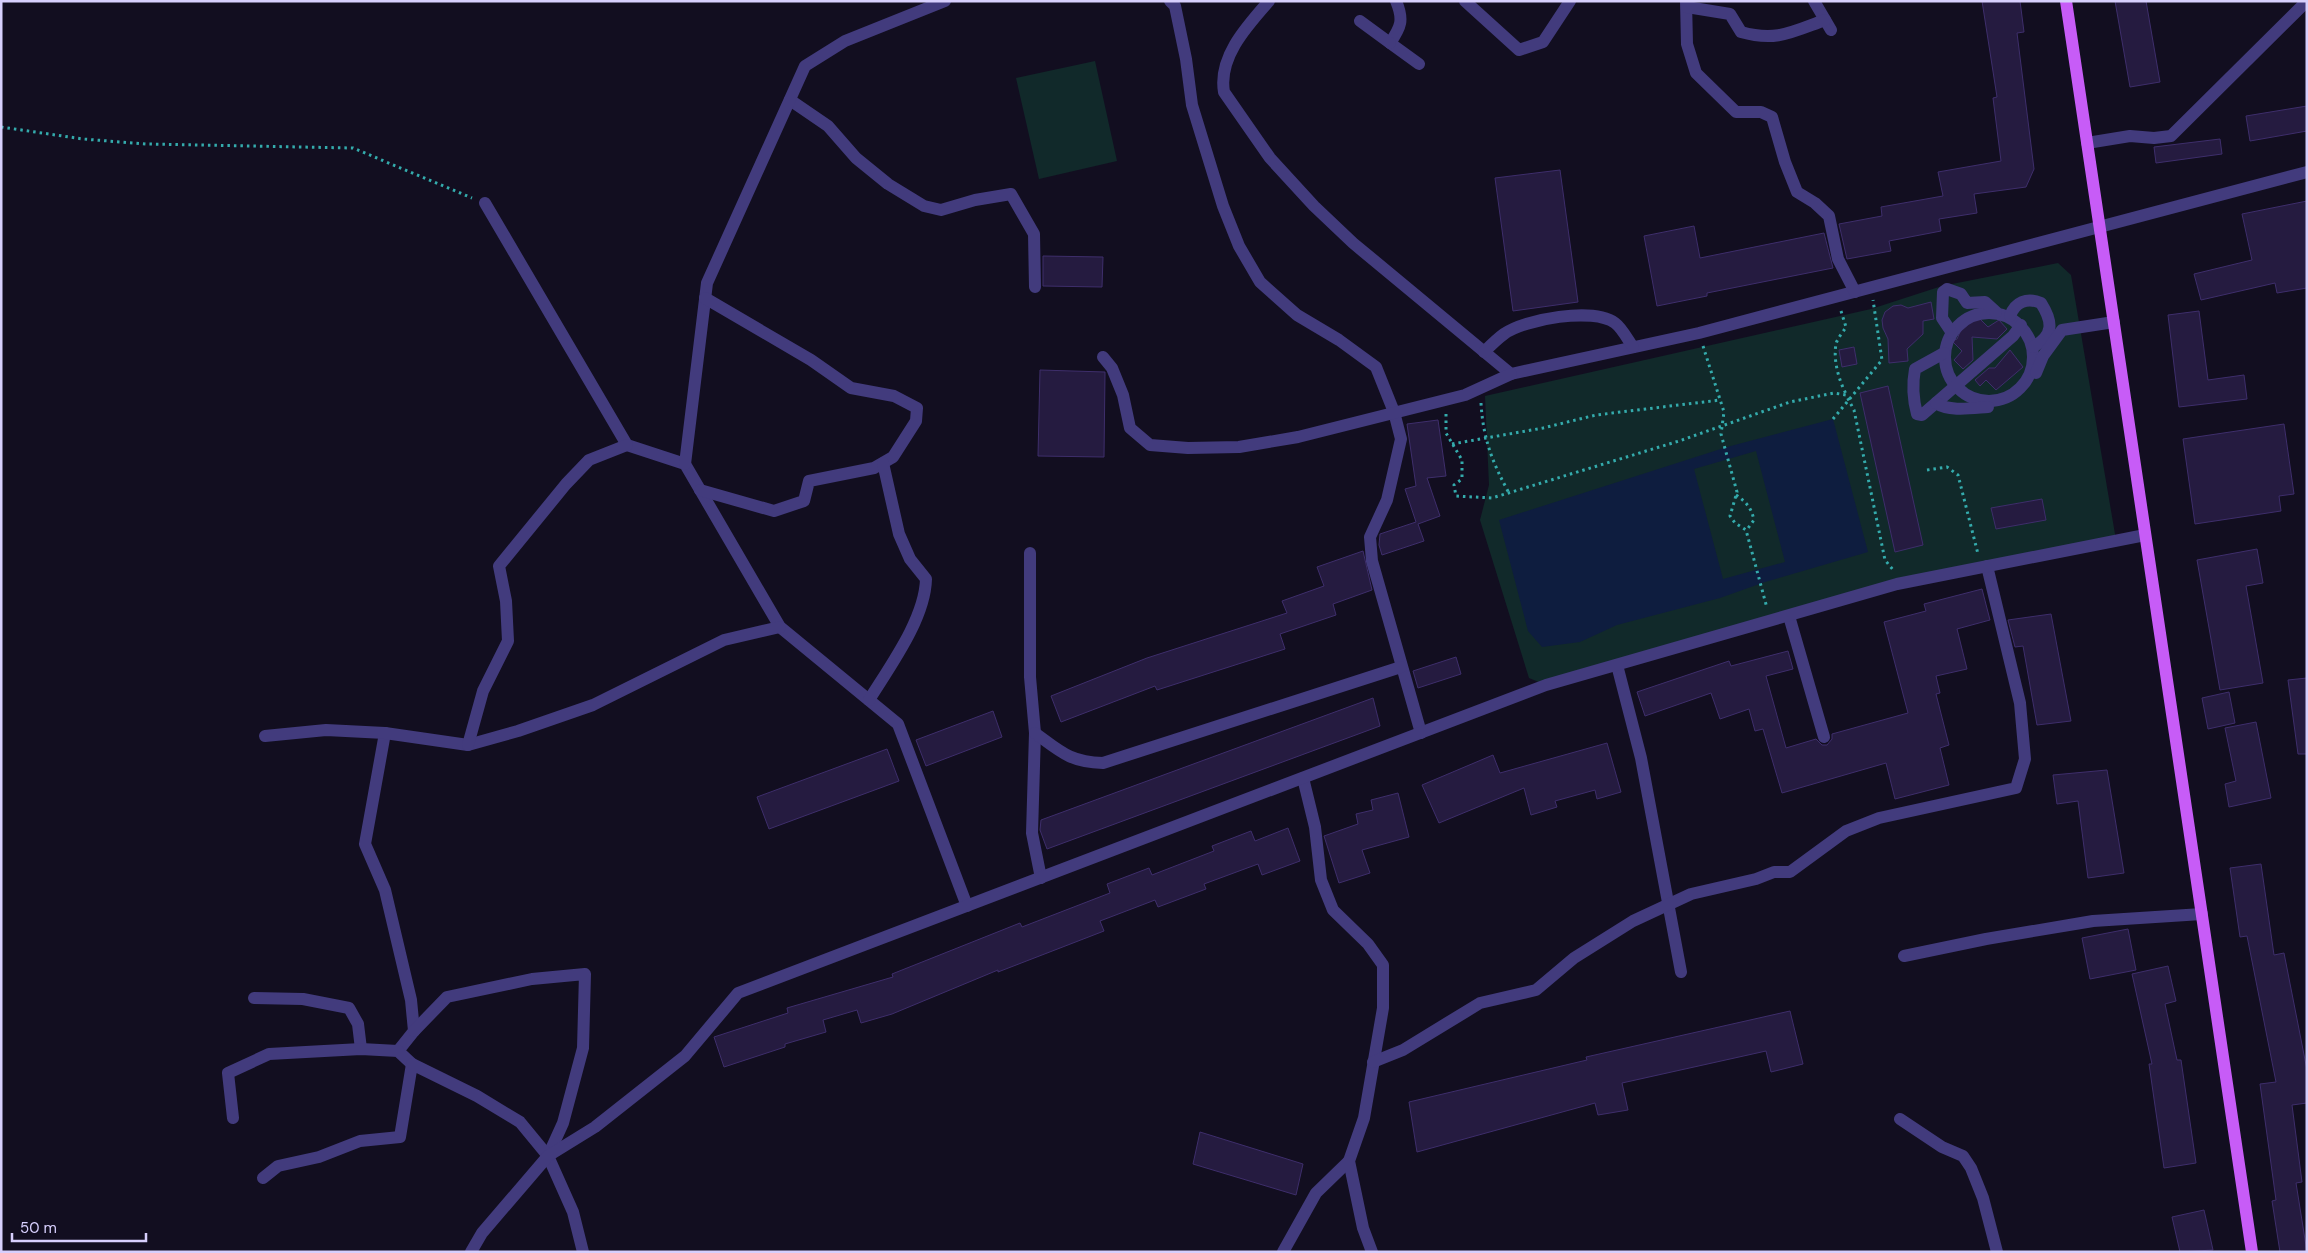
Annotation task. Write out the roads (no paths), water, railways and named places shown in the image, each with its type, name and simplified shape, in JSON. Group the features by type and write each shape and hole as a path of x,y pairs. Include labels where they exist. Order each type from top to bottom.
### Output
{"main road":[{"path":"2066,1 2252,1252"}],"street":[{"path":"945,1 845,41 805,66 707,283 685,464 780,627 898,724 967,906"},
{"path":"1170,1 1175,6 1186,59 1192,105 1223,206 1239,246 1260,282 1297,315 1339,340 1376,367 1394,412 1401,439 1387,500 1370,537 1372,561 1400,667 1421,733"},
{"path":"1269,1 1250,23 1229,55 1222,80 1224,92 1270,158 1314,206 1353,243 1511,374"},
{"path":"1390,44 1401,27 1396,1"},
{"path":"1465,1 1519,50 1543,42 1570,1"},
{"path":"1814,1 1828,25 1761,38 1740,32 1730,14 1686,4 1688,44 1696,73 1736,112 1761,112 1772,117 1785,162 1797,192 1815,203 1829,216 1838,259 1855,292"},
{"path":"2087,143 2130,136 2154,138 2171,136 2307,1"},
{"path":"1360,21 1419,64"},
{"path":"790,100 828,126 856,158 888,184 924,206 942,210 975,200 1011,194 1034,234 1035,287"},
{"path":"1102,357 1112,368 1123,395 1130,428 1150,445 1188,448 1239,447 1298,438 1465,394 1511,374 1699,333 2307,172"},
{"path":"485,203 627,445"},
{"path":"1943,269 1947,289"},
{"path":"1947,289 1961,294 1966,303 1985,302 1996,312"},
{"path":"1947,289 1943,292 1942,318 1952,333"},
{"path":"700,490 774,511 804,501 809,481 874,468 892,457 916,421 917,408 894,396 852,388 811,360 705,298"},
{"path":"2010,316 2013,308 2020,302 2033,299 2041,303 2051,322 2048,333 2042,342 2033,347"},
{"path":"1982,312 1996,312 2010,316 2021,325 2029,336 2033,347 2034,364 2029,377 2021,388 2008,397 1993,401 1978,400 1963,393 1956,386 1946,368 1944,353 1952,333 1957,325 1968,317 1982,312"},
{"path":"1484,352 1505,333 1551,318 1577,314 1596,316 1615,323 1633,347"},
{"path":"1936,403 1941,407 1974,408 2008,403 2028,389 2043,356 2062,330 2114,322"},
{"path":"1944,353 1915,369 1912,382 1913,401 1917,414 1922,415 1956,386 2013,336 2021,325"},
{"path":"468,745 482,691 508,641 506,601 499,566 566,484 589,460 627,445 685,464"},
{"path":"869,700 907,637 926,592 926,579 910,559 899,534 883,463"},
{"path":"548,1156 596,1127 685,1056 738,994 1546,685 1904,583 2145,534"},
{"path":"1030,553 1030,676 1035,733 1032,833 1041,878"},
{"path":"1373,1062 1402,1050 1480,1003 1536,990 1574,958 1633,921 1669,906 1691,894 1756,879 1774,872 1790,872 1846,831 1879,818 2016,788 2025,759 2020,704 1988,566"},
{"path":"1789,616 1824,737"},
{"path":"265,736 326,730 385,733 468,745 518,731 593,705 724,640 780,627"},
{"path":"1616,665 1642,758 1681,972"},
{"path":"1035,733 1062,752 1081,762 1104,763 1400,667"},
{"path":"385,733 365,844 385,890 410,1000 414,1031"},
{"path":"1283,1252 1316,1193 1349,1161 1364,1118 1382,1008 1383,965 1368,944 1332,910 1321,880 1315,827 1303,778"},
{"path":"1904,956 1986,939 2093,921 2202,914"},
{"path":"398,1052 414,1031 447,997 532,979 585,974 583,1048 563,1123 548,1156 482,1232 471,1252"},
{"path":"254,998 303,999 349,1008 358,1024 361,1049"},
{"path":"233,1118 228,1073 269,1054 361,1049 398,1052 412,1064 477,1096 520,1122 548,1156 573,1212 583,1252"},
{"path":"264,1178 278,1166 319,1157 360,1141 400,1137 412,1064"},
{"path":"1900,1119 1942,1147 1963,1156 1971,1168 1983,1198 1997,1252"},
{"path":"1349,1161 1363,1228 1372,1252"}],"water":[{"path":"1833,419 1868,552 1765,582 1720,598 1617,625 1580,642 1542,647 1528,631 1499,520 1727,447","holes":["1756,451 1785,562 1723,579 1694,469"]}]}
